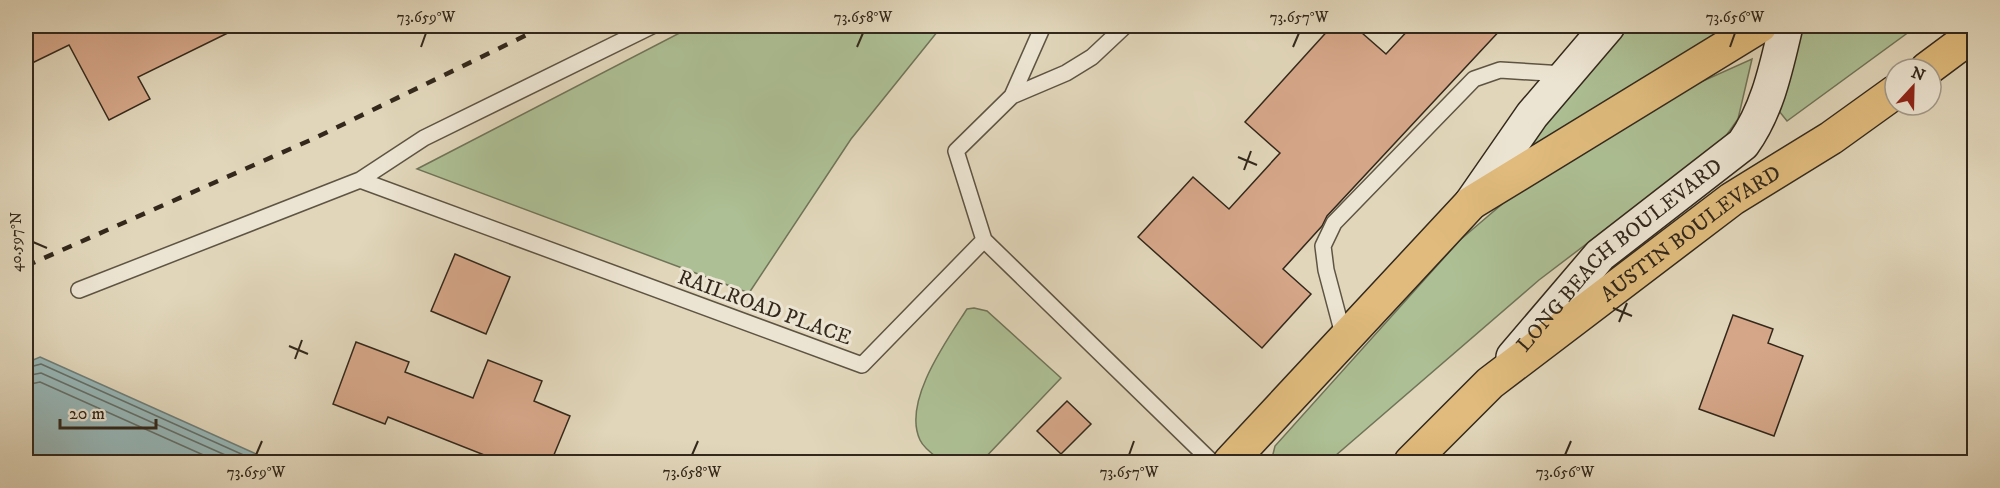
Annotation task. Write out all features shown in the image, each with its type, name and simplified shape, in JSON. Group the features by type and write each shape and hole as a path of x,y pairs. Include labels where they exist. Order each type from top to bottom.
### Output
{"main road":[{"path":"1230,462 1470,203 1532,115 1608,26"},
{"path":"1470,203 1760,26"},
{"name":"LONG BEACH BOULEVARD","path":"1411,462 1490,384 1600,255 1743,144 1757,125 1766,102 1786,26"},
{"path":"1943,57 1974,34"},
{"name":"AUSTIN BOULEVARD","path":"1490,384 1732,199 1831,138 1883,101"}],"lane":[{"path":"79,290 360,180 424,138 652,26"},
{"path":"1012,96 1043,26"},
{"path":"1125,26 1092,57 1075,68 1012,96 956,151 984,240 1212,462"},
{"path":"1344,338 1326,270 1323,246 1334,223 1474,79 1500,70 1567,75"},
{"name":"RAILROAD PLACE","path":"360,180 862,365 984,240"}],"green space":[{"path":"693,26 942,26 851,139 749,293 417,169"},
{"path":"1621,26 1728,26 1501,169"},
{"path":"1813,26 1917,26 1787,121 1775,106 1794,36"},
{"path":"1752,59 1738,119 1723,140 1539,280 1328,462 1271,462 1275,446 1460,240 1535,176 1636,111"},
{"path":"967,309 987,311 1061,378 981,462 943,462 920,440 916,425 917,408 929,372 939,354"}],"water":[{"path":"40,357 274,462 26,462 26,363"}],"building":[{"path":"26,26 242,26 138,77 150,99 109,120 69,45 26,66"},
{"path":"1332,26 1354,26 1386,54 1412,26 1504,26 1327,216 1322,226 1283,269 1311,294 1262,348 1138,237 1193,177 1229,209 1280,153 1245,122"},
{"path":"455,254 510,277 486,334 431,311"},
{"path":"1733,315 1773,329 1768,343 1803,356 1774,436 1699,409"},
{"path":"356,342 409,362 405,372 473,398 488,360 542,381 534,401 570,416 551,462 502,462 388,417 385,424 333,404"},
{"path":"1067,401 1091,424 1061,454 1037,431"}],"railway":[{"path":"26,266 315,138 545,26"}]}
